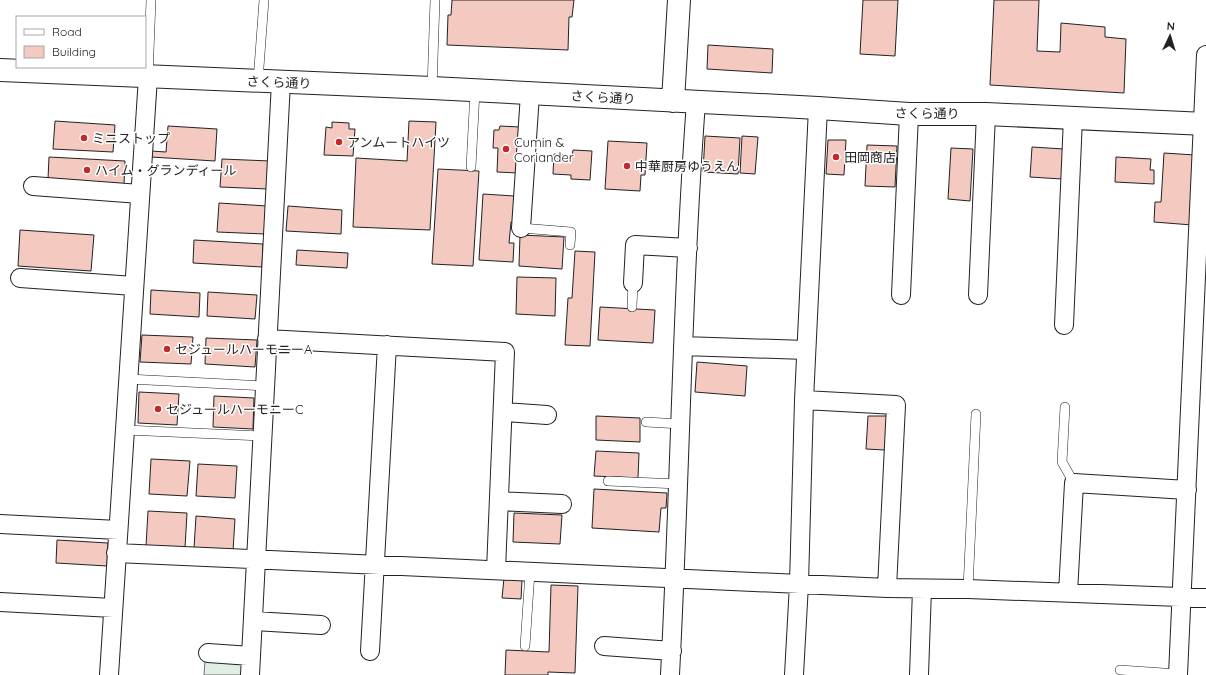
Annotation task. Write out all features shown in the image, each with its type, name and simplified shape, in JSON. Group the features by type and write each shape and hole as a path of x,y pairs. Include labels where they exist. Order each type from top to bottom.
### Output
{"street":[{"path":"673,101 679,0"},
{"path":"1178,675 1205,124 1206,55"},
{"name":"さくら通り","path":"0,70 432,88 909,114 986,114 1205,124"},
{"path":"108,675 148,77"},
{"path":"250,675 281,82"},
{"path":"521,228 530,94"},
{"path":"670,675 679,484 683,346 696,102"},
{"path":"794,675 799,584 806,350 818,108"},
{"path":"901,295 909,114"},
{"path":"978,295 986,114"},
{"path":"1064,325 1073,118"},
{"path":"33,186 140,194"},
{"path":"633,283 635,245 688,248"},
{"path":"20,278 134,286"},
{"path":"267,339 505,352 496,570"},
{"path":"370,651 388,346"},
{"path":"683,346 806,350"},
{"path":"804,400 896,405 887,588"},
{"path":"503,412 547,415"},
{"path":"1068,593 1074,483 1187,490"},
{"path":"499,501 562,504"},
{"path":"0,524 118,530"},
{"path":"116,553 922,590 968,589 1206,598"},
{"path":"919,675 922,590"},
{"path":"0,602 113,608"},
{"path":"253,621 321,625"},
{"path":"604,646 672,651"},
{"path":"208,653 251,656"}],"lane":[{"path":"148,77 151,0"},
{"path":"258,81 264,0"},
{"path":"432,88 435,0"},
{"path":"471,167 475,91"},
{"path":"521,228 571,232 570,245"},
{"path":"632,307 633,283"},
{"path":"128,380 264,386"},
{"path":"1065,407 1062,462 1074,483"},
{"path":"968,589 976,414"},
{"path":"646,422 681,424"},
{"path":"125,430 262,436"},
{"path":"608,481 679,484"},
{"path":"525,646 530,572"},
{"path":"1120,670 1178,675"}],"green space":[{"path":"205,661 241,663 244,668 244,675 204,675"}],"building":[{"path":"452,0 574,0 572,17 569,17 568,50 447,45 448,15 451,15"},
{"path":"863,0 898,0 895,56 860,54"},
{"path":"994,0 1039,0 1037,51 1060,52 1061,23 1105,27 1105,37 1126,39 1124,93 990,85"},
{"path":"708,45 773,49 772,73 707,69"},
{"path":"55,121 115,125 113,152 53,149"},
{"path":"409,121 436,122 430,230 353,227 356,158 407,161"},
{"name":"アンムートハイツ","path":"332,122 349,123 349,129 355,129 353,156 324,155 326,127 332,128"},
{"path":"168,126 217,129 215,161 151,157 151,151 166,152"},
{"path":"500,126 520,127 518,173 497,172 498,148 493,148 494,130 499,130"},
{"path":"705,136 740,138 738,174 703,172"},
{"path":"742,136 758,137 755,174 740,173"},
{"path":"828,140 846,140 844,175 826,174"},
{"path":"608,141 647,143 645,175 641,175 640,191 605,189"},
{"path":"867,145 897,146 895,187 865,186"},
{"path":"1032,147 1064,149 1062,179 1030,177"},
{"path":"951,148 973,149 970,201 948,199"},
{"path":"573,150 592,151 590,180 571,179 571,175 553,174 554,154 572,156"},
{"path":"1164,153 1195,155 1192,225 1154,222 1155,202 1161,202"},
{"name":"ハイム・グランディール","path":"49,157 125,161 124,184 48,179"},
{"path":"1116,157 1151,159 1150,170 1154,170 1154,184 1115,182"},
{"path":"222,159 270,161 268,189 220,187"},
{"path":"438,169 479,171 473,266 432,264"},
{"path":"483,194 514,196 513,222 511,222 509,243 514,243 513,262 479,260"},
{"path":"219,203 267,206 265,234 217,232"},
{"path":"288,206 342,210 341,234 286,231"},
{"path":"20,230 94,235 91,271 18,266"},
{"path":"520,235 564,237 562,269 519,266"},
{"path":"194,240 263,244 262,267 193,263"},
{"path":"297,250 348,253 347,268 296,265"},
{"path":"575,251 595,252 590,346 565,345 568,298 572,298"},
{"path":"517,277 556,278 555,316 516,314"},
{"path":"151,290 200,293 199,317 150,314"},
{"path":"208,292 257,295 255,319 207,316"},
{"path":"600,307 655,310 653,343 598,340"},
{"name":"セジュールハーモニーA","path":"142,335 193,337 191,364 140,362"},
{"path":"206,338 257,340 255,367 205,364"},
{"path":"697,362 747,366 745,396 695,392"},
{"name":"セジュールハーモニーC","path":"139,392 179,394 177,425 138,423"},
{"path":"214,396 254,398 253,429 213,427"},
{"path":"596,416 640,418 640,442 596,440"},
{"path":"868,416 887,416 885,450 866,449"},
{"path":"596,451 639,453 638,478 594,476"},
{"path":"151,459 190,461 187,496 149,494"},
{"path":"198,464 237,466 235,498 196,496"},
{"path":"594,489 667,493 666,508 661,508 659,532 592,528"},
{"path":"148,511 187,513 185,548 146,546"},
{"path":"514,513 562,515 560,544 513,542"},
{"path":"196,516 235,519 233,551 194,548"},
{"path":"57,540 108,543 107,566 56,563"},
{"path":"504,578 522,580 521,599 502,598"},
{"path":"551,585 578,586 575,673 548,672 548,675 505,675 506,650 549,652"}],"place":[{"name":"ミニストップ","path":"84,138"},
{"name":"アンムートハイツ","path":"339,142"},
{"name":"Cumin & Coriander","path":"506,149"},
{"name":"田岡商店","path":"836,157"},
{"name":"中華厨房ゆうえん","path":"627,166"},
{"name":"ハイム・グランディール","path":"87,170"},
{"name":"セジュールハーモニーA","path":"167,349"},
{"name":"セジュールハーモニーC","path":"158,409"}]}
